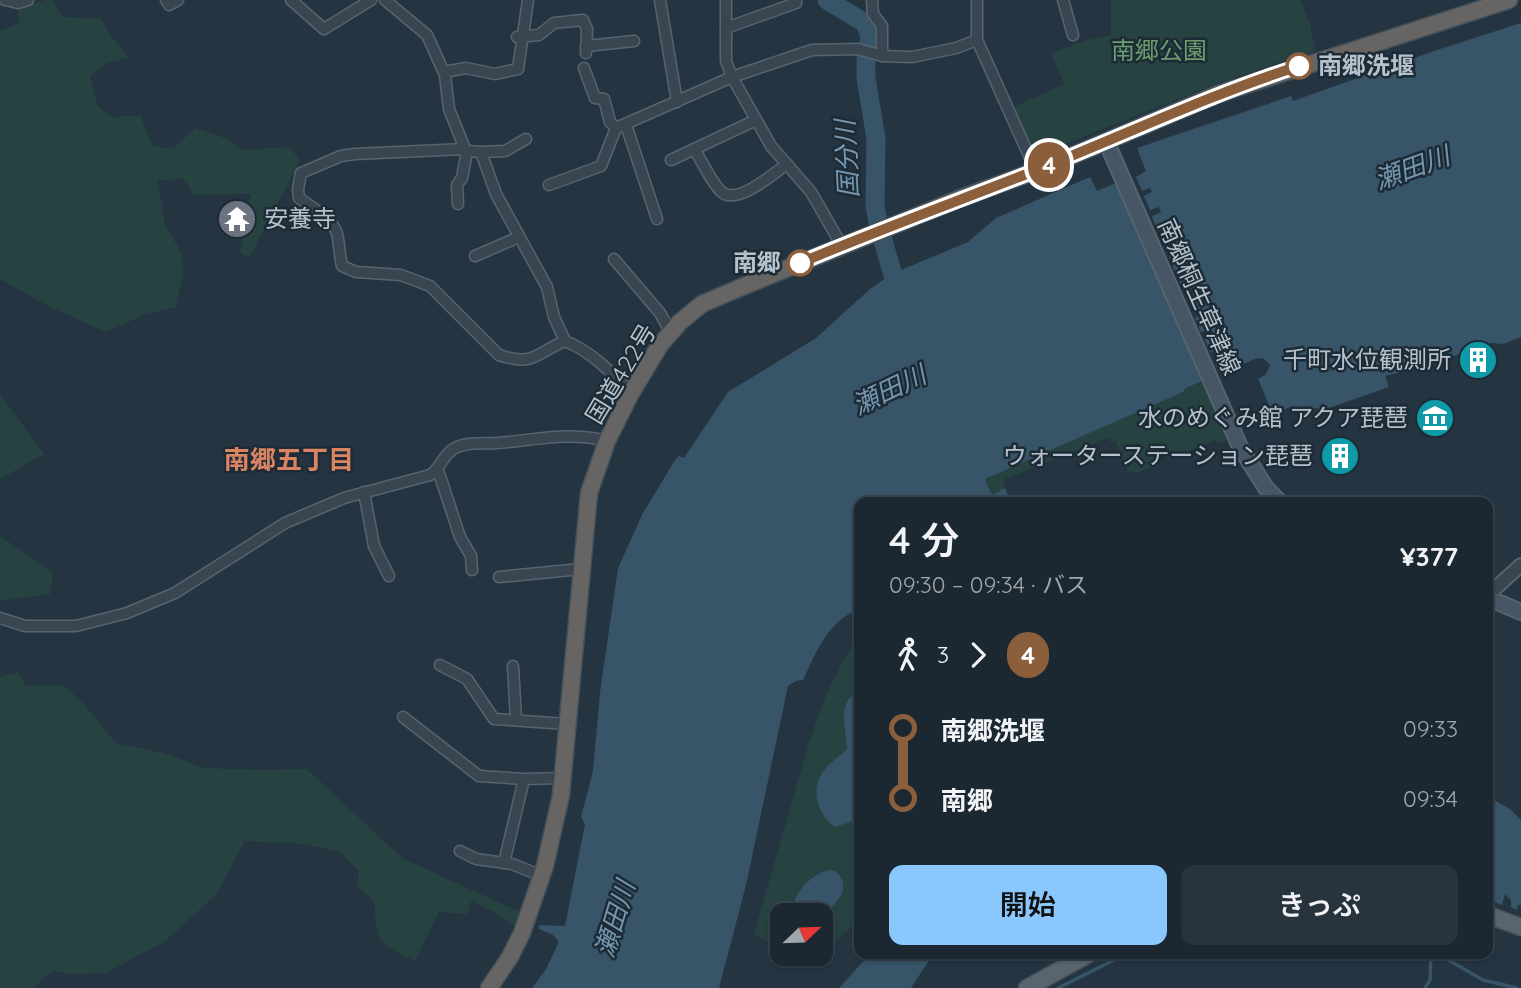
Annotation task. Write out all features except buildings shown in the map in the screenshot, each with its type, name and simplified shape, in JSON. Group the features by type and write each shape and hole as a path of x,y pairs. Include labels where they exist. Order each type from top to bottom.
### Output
{"highway":[{"name":"国道422号","path":"489,988 522,933 541,876 561,795 589,493 607,441 631,393 660,345 671,333 702,304 1241,86 1509,0"}],"main road":[{"name":"南郷桐生草津線","path":"1106,141 1211,382 1252,468 1275,497"},
{"path":"1493,599 1521,612"},
{"path":"1493,917 1521,927"},
{"path":"1027,988 1080,959"}],"street":[{"path":"5,0 18,3 28,0"},
{"path":"166,0 169,5 178,0"},
{"path":"291,0 324,29 371,0"},
{"path":"385,0 427,35 444,72 449,109 466,150 462,178 457,185 458,204"},
{"path":"444,72 466,68 495,74 518,69 520,37 528,0"},
{"path":"660,0 677,102"},
{"path":"726,0 726,61 732,78 771,146 811,192 842,246"},
{"path":"726,28 796,3 796,0"},
{"path":"872,0 873,14 882,26 878,55"},
{"path":"976,0 977,40 1036,170"},
{"path":"1063,0 1073,35"},
{"path":"520,37 539,35 555,23 583,20 587,29 586,49 634,41"},
{"path":"549,185 601,166 621,127 732,78 812,50 858,49 878,55 912,57 956,48 977,40"},
{"path":"584,68 595,98 604,99 610,122 621,127 657,219"},
{"path":"671,160 756,120"},
{"path":"526,139 505,151 466,150 341,156 301,173 299,198 332,222 338,235 342,266 356,272 401,275 430,286 499,355 529,360 565,341 577,345 631,393"},
{"path":"695,150 722,193 732,196 747,191 787,164"},
{"path":"481,152 496,194 547,288 554,317 565,341"},
{"path":"475,256 519,237"},
{"path":"614,259 660,313 671,333"},
{"path":"472,570 471,556 460,537 438,470 443,459 454,448 468,444 500,443 540,437 587,436 607,441"},
{"path":"0,618 25,626 76,626 127,613 175,593 285,523 344,498 414,480 438,470"},
{"path":"364,492 374,546 388,576"},
{"path":"1493,592 1521,565"},
{"path":"499,577 582,569"},
{"path":"439,665 467,679 494,719 567,724"},
{"path":"513,666 516,720"},
{"path":"403,717 478,776 562,778"},
{"path":"503,863 524,779"},
{"path":"460,851 476,859 503,863 541,876"}],"green space":[{"path":"53,0 62,17 101,19 129,58 105,64 90,76 98,106 111,117 140,115 153,146 173,149 195,128 225,138 243,150 290,147 300,161 249,258 240,253 251,194 194,195 183,179 158,180 165,225 181,252 184,272 176,307 146,314 106,332 50,307 0,279 0,31 19,23 18,8"},
{"name":"南郷公園","path":"1111,0 1300,0 1310,23 1315,51 1221,82 1033,157 1011,108 1064,84 1051,53 1087,40 1111,35"},
{"path":"1202,382 1227,440 1221,443 1215,440 1168,460 1166,455 1157,459 1158,464 1138,472 1128,472 1115,441 1110,442 1108,438 1003,480 1005,488 992,495 986,482 989,476"},
{"path":"0,394 44,454 0,479"},
{"path":"0,530 1,537 53,572 50,594 0,601"},
{"path":"854,642 854,924 833,943 833,903 770,903 770,943 754,934 810,739 828,690"},
{"path":"18,672 25,685 63,685 83,703 116,743 163,753 205,768 307,769 402,858 520,912 519,923 512,925 494,912 471,901 467,914 439,912 415,961 393,950 381,940 374,901 357,886 359,871 340,852 305,844 245,841 216,895 164,942 106,973 71,974 52,971 33,988 0,988 0,677"}],"water":[{"name":"瀬田川","path":"1521,23 1521,337 1503,344 1491,343 1425,366 1385,376 1389,387 1326,409 1290,407 1273,415 1258,379 1266,374 1270,365 1263,358 1255,359 987,478 992,495 1005,488 1009,497 854,497 854,612 839,622 824,638 803,680 788,686 746,885 719,988 532,988 546,969 559,942 553,935 539,929 539,925 565,926 585,824 581,817 593,771 600,692 618,568 643,513 675,460 679,456 684,458 728,392 816,338 887,277 881,252 891,247 901,270 968,242 996,218 1090,177 1097,191 1146,171 1137,148 1291,96 1293,101"},
{"path":"854,695 854,820 835,827 823,815 816,791 826,768 847,749 844,717 847,702"},
{"path":"1493,800 1510,809 1521,820 1521,905 1518,905 1517,910 1511,907 1511,900 1505,894 1502,905 1493,901"},
{"path":"835,871 841,877 843,890 837,901 833,905 833,903 794,903 803,887 822,872"},
{"path":"865,959 930,959 911,988 839,988"}],"pier":[{"path":"1142,169 1143,173 1136,177 1142,191 1150,188 1152,192 1144,196 1150,210 1159,207 1161,212 1152,216 1157,230 1167,227 1169,232 1160,236 1167,252 1176,248 1178,252 1169,257 1175,272 1185,269 1186,273 1178,277 1184,292 1193,288 1195,293 1186,297 1193,312 1202,308 1204,314 1195,318 1201,332 1211,329 1213,334 1204,338 1210,352 1219,349 1222,355 1213,359 1219,372 1228,368 1230,373 1203,385 1116,180"}],"waterway":[{"name":"国分川","path":"827,0 865,23 870,36 866,78 876,139 875,205 893,275"},
{"path":"1058,988 1116,959"},
{"path":"1425,988 1430,980 1431,959"},
{"path":"1447,959 1483,980 1517,988"}],"bus line":[{"name":"4","path":"800,263 1219,94 1299,66"}],"place":[{"name":"南郷洗堰","path":"1299,66"},
{"name":"安養寺","path":"237,219"},
{"name":"南郷","path":"800,263"},
{"name":"千町水位観測所","path":"1478,360"},
{"name":"水のめぐみ館 アクア琵琶","path":"1435,418"},
{"name":"ウォーターステーション琵琶","path":"1340,456"}],"district":[{"name":"南郷五丁目","path":"289,460"}]}
